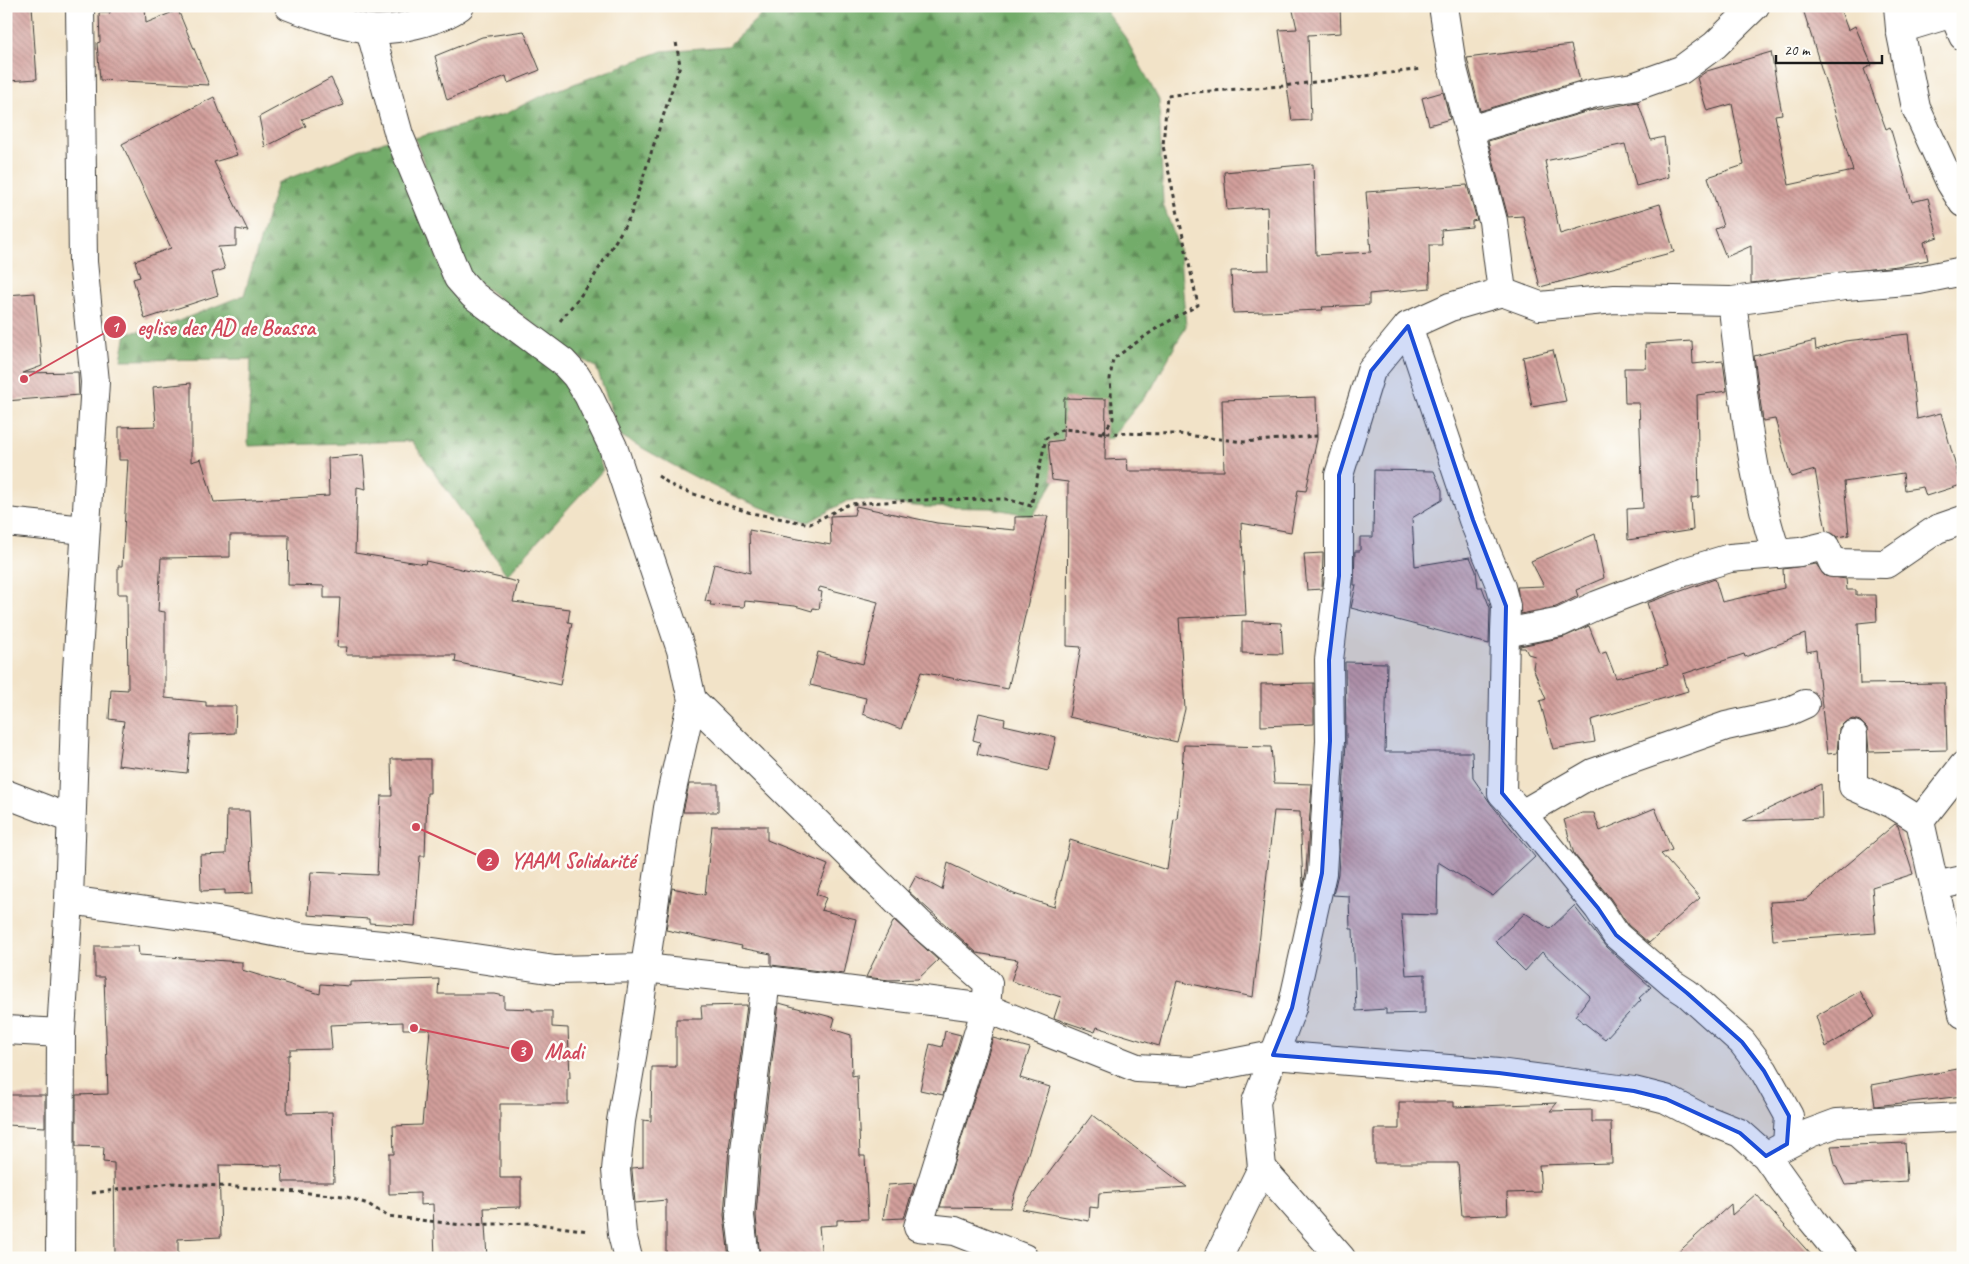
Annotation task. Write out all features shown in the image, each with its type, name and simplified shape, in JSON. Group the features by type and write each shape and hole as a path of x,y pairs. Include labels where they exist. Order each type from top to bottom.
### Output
{"street":[{"path":"60,1258 61,1033 70,900 71,819 85,530 95,382 82,262 80,6"},
{"path":"289,6 370,29 398,28 426,21 460,6"},
{"path":"1443,6 1452,65 1493,221 1502,292"},
{"path":"1470,130 1595,93 1633,87 1681,70 1715,45 1755,6"},
{"path":"1960,19 1899,18 1916,108 1950,182 1963,203"},
{"path":"370,29 399,135 458,278 473,295 563,362 576,376 614,447 681,650 692,700 668,808 645,968 620,1121 616,1170 625,1246"},
{"path":"1218,1258 1262,1168 1256,1102 1292,1008 1322,873 1330,740 1329,660 1339,576 1339,475 1371,371 1408,326 1450,307 1502,292 1540,306 1615,299 1732,301 1845,286 1919,280 1963,270"},
{"path":"1732,301 1747,418 1768,530 1777,554"},
{"path":"1408,326 1472,520 1501,587 1506,606 1502,793 1522,814 1598,908 1616,935 1673,984 1687,993 1747,1049 1764,1071 1790,1116 1776,1150"},
{"path":"1505,633 1561,622 1606,602 1730,558 1777,554 1825,546 1833,563 1886,564 1937,529 1963,520"},
{"path":"6,522 85,530"},
{"path":"692,700 908,913 988,983 986,1008 918,1227 955,1231 979,1249 1024,1258"},
{"path":"1522,814 1593,773 1726,726 1785,713 1805,704"},
{"path":"1853,735 1853,786 1893,804 1920,821 1963,1014"},
{"path":"1920,821 1963,766"},
{"path":"6,794 71,819"},
{"path":"1935,886 1963,880"},
{"path":"70,900 218,921 300,937 392,946 555,970 645,968 766,980 986,1008 1137,1068 1192,1071 1273,1054 1499,1073 1634,1091 1666,1099 1702,1118 1776,1150 1812,1220 1843,1258"},
{"path":"745,1258 740,1216 744,1159 766,980"},
{"path":"6,1030 61,1033"},
{"path":"1776,1150 1837,1123 1963,1117"},
{"path":"1262,1168 1341,1258"}],"path":[{"path":"539,346 589,285 630,217 680,65 676,42"},
{"path":"1103,433 1113,419 1110,379 1112,359 1157,328 1198,305 1163,146 1167,96 1283,86 1452,65"},
{"path":"614,447 676,488 751,513 810,524 849,504 917,500 1006,499 1031,506 1046,438 1063,429 1103,433 1178,434 1244,442 1339,433 1355,420"},
{"path":"60,1192 93,1194 171,1183 344,1196 368,1204 387,1216 462,1225 531,1223 625,1246"}],"highlighted area":[{"path":"1408,326 1473,520 1506,606 1502,793 1598,908 1616,935 1687,993 1742,1042 1764,1071 1789,1116 1787,1144 1766,1156 1740,1133 1666,1099 1634,1091 1499,1073 1273,1055 1292,1008 1322,873 1330,741 1329,660 1339,576 1339,475 1371,371"}],"green space":[{"path":"764,6 1102,6 1125,37 1159,100 1163,204 1179,248 1186,326 1152,388 1111,438 1071,453 1033,516 991,508 925,507 857,500 847,501 809,522 760,507 736,497 689,474 621,436 596,367 573,354 462,270 415,138 505,114 539,97 662,51 728,46 761,15"},
{"path":"392,138 450,291 567,374 603,470 507,575 412,441 248,446 251,359 121,360 126,333 161,328 244,295 277,183"}],"building":[{"path":"6,6 32,6 37,79 8,81"},
{"path":"110,6 145,6 146,23 178,10 209,85 100,80 97,43 100,42 99,13 110,13"},
{"path":"1292,6 1340,6 1341,33 1308,35 1311,120 1292,121 1279,30 1297,29"},
{"path":"1802,6 1839,6 1848,30 1855,26 1872,65 1864,69 1886,129 1890,127 1912,202 1928,198 1938,237 1924,242 1928,260 1897,266 1751,283 1751,246 1726,257 1715,229 1723,226 1708,177 1744,165 1732,104 1707,111 1697,78 1707,71 1771,52 1782,114 1775,115 1789,185 1853,171"},
{"path":"524,31 540,70 508,83 506,76 447,100 435,56 482,37"},
{"path":"1571,45 1580,81 1480,111 1467,58"},
{"path":"331,78 344,105 302,119 306,126 265,147 259,117"},
{"path":"1443,92 1450,119 1429,125 1422,98"},
{"path":"214,97 237,155 214,162 248,231 236,229 236,246 218,247 225,269 212,273 218,295 145,319 133,279 140,277 135,261 171,248 122,144"},
{"path":"1638,102 1651,140 1664,137 1668,177 1636,186 1625,144 1545,161 1560,234 1660,204 1674,252 1540,287 1523,216 1508,217 1488,141 1589,111"},
{"path":"1313,164 1316,255 1371,252 1366,192 1467,185 1477,220 1472,221 1472,227 1441,230 1442,245 1429,245 1430,288 1369,294 1369,305 1322,307 1323,310 1233,313 1231,271 1269,270 1267,207 1227,210 1224,172"},
{"path":"35,293 42,366 23,373 78,372 79,395 6,401 6,295"},
{"path":"1908,334 1917,419 1941,413 1961,485 1926,496 1923,487 1905,490 1903,473 1844,482 1849,535 1837,537 1826,531 1815,470 1791,477 1775,419 1763,421 1754,356 1815,341 1816,350 1845,341"},
{"path":"1692,341 1693,364 1723,361 1727,391 1697,395 1699,497 1691,498 1693,530 1628,540 1627,509 1643,508 1639,403 1625,403 1624,368 1646,368 1645,344"},
{"path":"1553,350 1566,401 1532,407 1523,357"},
{"path":"191,383 191,462 201,459 214,502 329,496 328,458 363,455 366,489 357,487 355,553 425,564 426,561 518,582 513,602 570,609 568,622 572,623 560,685 455,662 456,655 346,655 347,647 337,647 340,598 324,598 324,586 288,585 289,535 230,535 230,557 161,558 158,611 165,612 165,698 206,702 206,706 236,706 235,733 191,735 187,773 118,765 124,721 109,719 111,689 128,690 127,594 118,594 118,566 122,566 128,460 119,460 119,427 156,426 153,387"},
{"path":"1316,397 1317,439 1306,491 1298,490 1291,532 1241,523 1246,615 1179,618 1185,709 1177,742 1069,717 1081,647 1067,646 1068,482 1052,480 1048,442 1063,440 1064,398 1106,399 1105,460 1127,459 1128,471 1224,471 1222,400"},
{"path":"1374,470 1434,471 1442,490 1442,500 1412,518 1415,566 1470,557 1476,571 1478,587 1482,587 1490,608 1489,644 1351,608 1356,585 1354,585 1355,551 1360,551 1360,537 1373,537"},
{"path":"856,506 937,523 1015,530 1015,517 1048,516 1008,689 921,672 901,729 863,714 866,698 810,685 818,652 863,664 878,602 820,587 818,591 822,592 819,609 813,608 812,611 795,606 745,601 744,607 710,605 711,602 705,601 714,564 750,573 749,530 831,545 830,516 854,515"},
{"path":"1595,534 1604,578 1576,590 1578,596 1556,607 1521,614 1517,587 1544,586 1531,561"},
{"path":"1323,553 1322,589 1307,590 1304,554"},
{"path":"1816,564 1825,576 1846,579 1847,590 1856,590 1856,595 1876,595 1877,621 1858,623 1860,684 1945,683 1947,750 1869,752 1867,728 1860,721 1853,719 1845,722 1839,728 1837,753 1827,754 1816,650 1807,652 1805,634 1745,657 1744,654 1683,674 1688,691 1591,720 1595,742 1553,749 1540,701 1546,699 1533,668 1535,656 1528,654 1525,648 1520,648 1520,646 1564,637 1589,626 1600,654 1606,652 1616,678 1668,665 1647,603 1715,579 1722,602 1784,588 1783,569"},
{"path":"1242,621 1281,623 1283,654 1242,653"},
{"path":"1345,662 1387,663 1385,752 1472,752 1473,778 1491,804 1535,857 1493,896 1438,862 1437,915 1401,914 1406,975 1425,974 1425,1013 1386,1014 1386,1009 1356,1011 1353,929 1350,929 1349,896 1333,895 1338,874 1346,742"},
{"path":"1314,683 1314,724 1261,726 1261,684"},
{"path":"979,713 1005,719 1004,725 1056,737 1048,771 977,754 980,742 973,740"},
{"path":"1184,745 1271,747 1274,783 1312,784 1306,871 1303,887 1300,812 1274,811 1253,997 1177,981 1159,1046 1097,1027 1095,1032 1054,1018 1061,997 1011,981 1018,960 977,953 908,891 916,876 942,890 948,863 1014,894 1054,907 1070,840 1167,870 1174,819 1177,820"},
{"path":"391,759 430,759 430,793 427,793 425,856 420,856 415,926 369,923 369,919 308,915 311,872 377,875 381,796 392,796"},
{"path":"689,784 718,784 718,812 683,812"},
{"path":"1821,784 1822,818 1743,821"},
{"path":"1655,808 1672,850 1661,854 1700,898 1649,943 1628,925 1610,898 1574,854 1564,820 1582,813 1594,813 1600,831"},
{"path":"227,811 249,811 253,893 225,894 225,890 201,891 200,855 226,854"},
{"path":"1895,824 1898,826 1913,874 1872,887 1876,933 1773,940 1770,902 1806,900"},
{"path":"712,826 767,826 767,840 828,865 816,894 826,898 821,910 856,919 844,974 771,965 771,954 666,930 672,888 705,895"},
{"path":"1574,906 1606,947 1651,987 1639,998 1641,1000 1605,1039 1575,1016 1590,996 1542,952 1525,971 1495,941 1525,913 1550,929"},
{"path":"894,920 938,960 918,979 889,980 866,977"},
{"path":"95,946 138,946 139,955 242,962 242,970 320,994 321,984 350,986 350,982 439,979 438,994 495,994 504,996 504,1008 552,1011 552,1027 568,1028 570,1078 568,1078 568,1104 500,1104 500,1178 521,1178 521,1207 484,1208 487,1258 435,1258 433,1204 420,1205 420,1193 389,1194 389,1154 394,1154 393,1126 422,1125 430,1029 403,1029 403,1022 330,1025 332,1049 290,1050 290,1055 288,1055 287,1113 332,1112 334,1182 283,1182 282,1166 219,1165 221,1237 178,1239 178,1258 115,1255 114,1163 103,1162 104,1147 76,1146 76,1095 108,1094 104,977 95,977"},
{"path":"1860,991 1875,1017 1826,1047 1816,1016"},
{"path":"779,1003 835,1018 832,1029 851,1035 852,1076 857,1075 860,1156 865,1156 868,1219 837,1220 837,1225 819,1226 822,1258 760,1258 756,1216 761,1152"},
{"path":"747,1005 729,1148 724,1215 729,1258 666,1258 666,1200 635,1203 632,1170 632,1168 643,1167 643,1120 651,1121 652,1067 676,1067 676,1019 702,1019 701,1006"},
{"path":"945,1031 961,1035 943,1095 920,1090 930,1044 942,1047"},
{"path":"993,1038 1030,1048 1020,1078 1050,1087 1010,1208 940,1207"},
{"path":"1963,1068 1963,1096 1875,1106 1872,1085"},
{"path":"6,1095 45,1095 45,1127 6,1125"},
{"path":"1399,1102 1454,1102 1454,1107 1557,1103 1550,1111 1592,1110 1592,1122 1611,1122 1612,1163 1539,1165 1541,1192 1507,1193 1508,1214 1462,1216 1458,1163 1374,1163 1374,1129 1399,1129"},
{"path":"1092,1115 1187,1187 1099,1193 1098,1208 1090,1207 1089,1221 1022,1209"},
{"path":"1905,1143 1907,1181 1845,1185 1835,1164 1831,1146"},
{"path":"915,1183 904,1218 883,1219 888,1185"},
{"path":"1756,1194 1814,1258 1672,1258 1731,1204 1732,1215"}],"place":[{"name":"eglise des AD de Boassa","path":"24,379"},
{"name":"YAAM Solidarité","path":"416,827"},
{"name":"Madi","path":"414,1028"}]}
